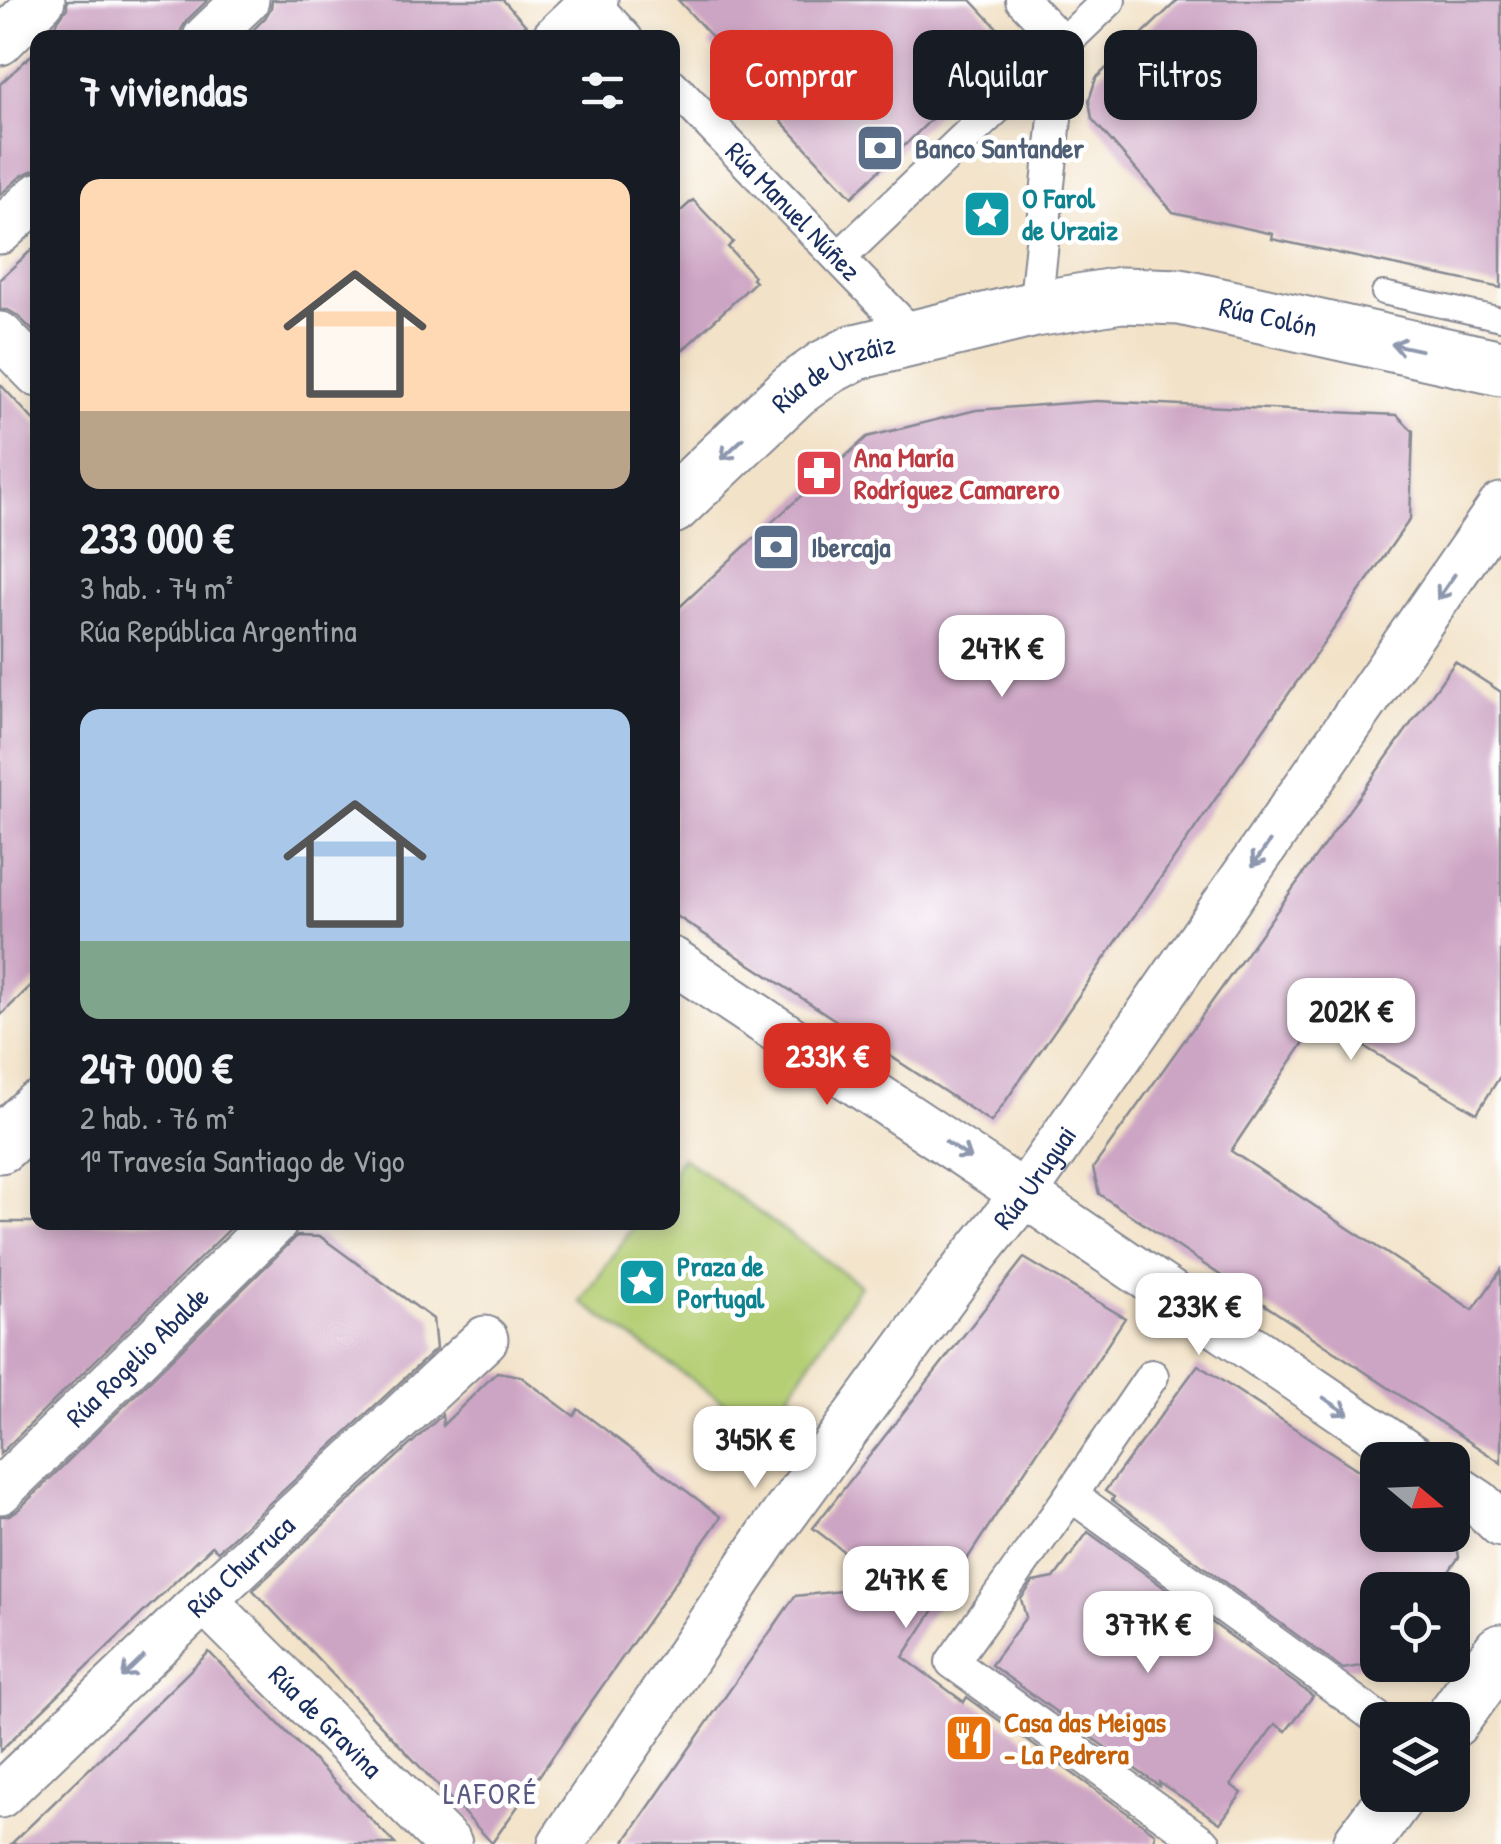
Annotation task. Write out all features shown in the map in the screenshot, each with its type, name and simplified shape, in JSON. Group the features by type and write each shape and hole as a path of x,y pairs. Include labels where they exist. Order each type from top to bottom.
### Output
{"main road":[{"name":"Rúa Colón","path":"1034,309 1121,295 1180,298 1501,368"},
{"name":"Rúa de Urzáiz","path":"680,498 794,390 825,368 856,352 1034,309"},
{"path":"0,1145 30,1117"},
{"path":"1465,1702 1501,1652"},
{"path":"1361,1844 1385,1812"}],"street":[{"path":"0,42 42,0"},
{"path":"214,30 246,0"},
{"path":"1022,0 1051,30"},
{"path":"1076,30 1108,0"},
{"path":"564,30 593,1 619,30"},
{"name":"Rúa Manuel Núñez","path":"680,94 916,337"},
{"path":"839,258 982,120"},
{"path":"1034,309 1055,120"},
{"path":"0,231 30,203"},
{"path":"0,334 30,366"},
{"name":"Rúa Uruguai","path":"561,1844 770,1534 967,1264 1024,1194 1494,530"},
{"path":"680,965 1389,1442"},
{"name":"Rúa Rogelio Abalde","path":"0,1491 267,1230"},
{"name":"Rúa Churruca","path":"0,1795 485,1339"},
{"path":"1152,1376 952,1662 1205,1844"},
{"path":"1071,1495 1360,1705"},
{"path":"1470,1497 1501,1524"},
{"name":"Rúa de Gravina","path":"204,1600 449,1844"}],"lane":[{"path":"1383,293 1501,319"}],"green space":[{"path":"682,1157 860,1285 765,1431 581,1302 631,1230 680,1230"}],"building":[{"path":"67,0 208,0 181,30 54,30 67,8"},
{"path":"272,0 503,0 530,30 253,30 271,8"},
{"path":"678,0 971,0 999,30 913,30 913,120 931,120 852,197 780,120 893,120 893,30 710,30 710,35"},
{"path":"1178,0 1501,0 1501,288 1272,239 1273,234 1173,212 1092,119 1089,100 1096,78 1104,70 1104,120 1257,120 1257,30 1146,30"},
{"path":"30,56 30,172 0,195 0,84"},
{"path":"693,200 733,242 728,247 755,282 680,352 680,212"},
{"path":"30,251 30,328 8,310 0,310 0,279"},
{"path":"0,384 30,416 30,987 0,1016"},
{"path":"1097,401 1397,415 1413,431 1410,519 991,1122 680,918 680,607 867,437 976,410"},
{"path":"1455,662 1501,692 1501,1075 1477,1113 1319,1020 1231,1151 1473,1310 1501,1270 1501,1463 1099,1194 1093,1168"},
{"path":"0,1222 30,1222 30,1230 229,1230 0,1454"},
{"path":"297,1236 321,1237 433,1319 436,1349 218,1551 212,1546 0,1751 0,1516 18,1510"},
{"path":"1024,1258 1125,1318 903,1657 964,1702 967,1697 1155,1833 1154,1844 623,1844 795,1596 889,1586 813,1528"},
{"path":"1198,1365 1360,1471 1360,1552 1458,1552 1459,1557 1449,1572 1360,1572 1360,1666 1343,1669 1112,1500 1114,1497 1105,1491"},
{"path":"497,1372 520,1376 574,1416 578,1409 721,1517 492,1843 253,1590 442,1415 443,1425"},
{"path":"1088,1532 1313,1696 1286,1731 1275,1724 1231,1785 1242,1793 1220,1823 1159,1782 1159,1786 991,1665 1026,1617 1021,1599 1033,1582 1054,1578"},
{"path":"209,1652 395,1844 11,1844 92,1766"}],"place":[{"name":"Banco Santander","path":"880,148"},
{"name":"O Farol de Urzaiz","path":"987,214"},
{"name":"Ana María Rodríguez Camarero","path":"819,473"},
{"name":"Ibercaja","path":"776,547"},
{"name":"Praza de Portugal","path":"642,1282"},
{"name":"Casa das Meigas - La Pedrera","path":"969,1738"}],"district":[{"name":"LAFORÉ","path":"491,1793"}]}
